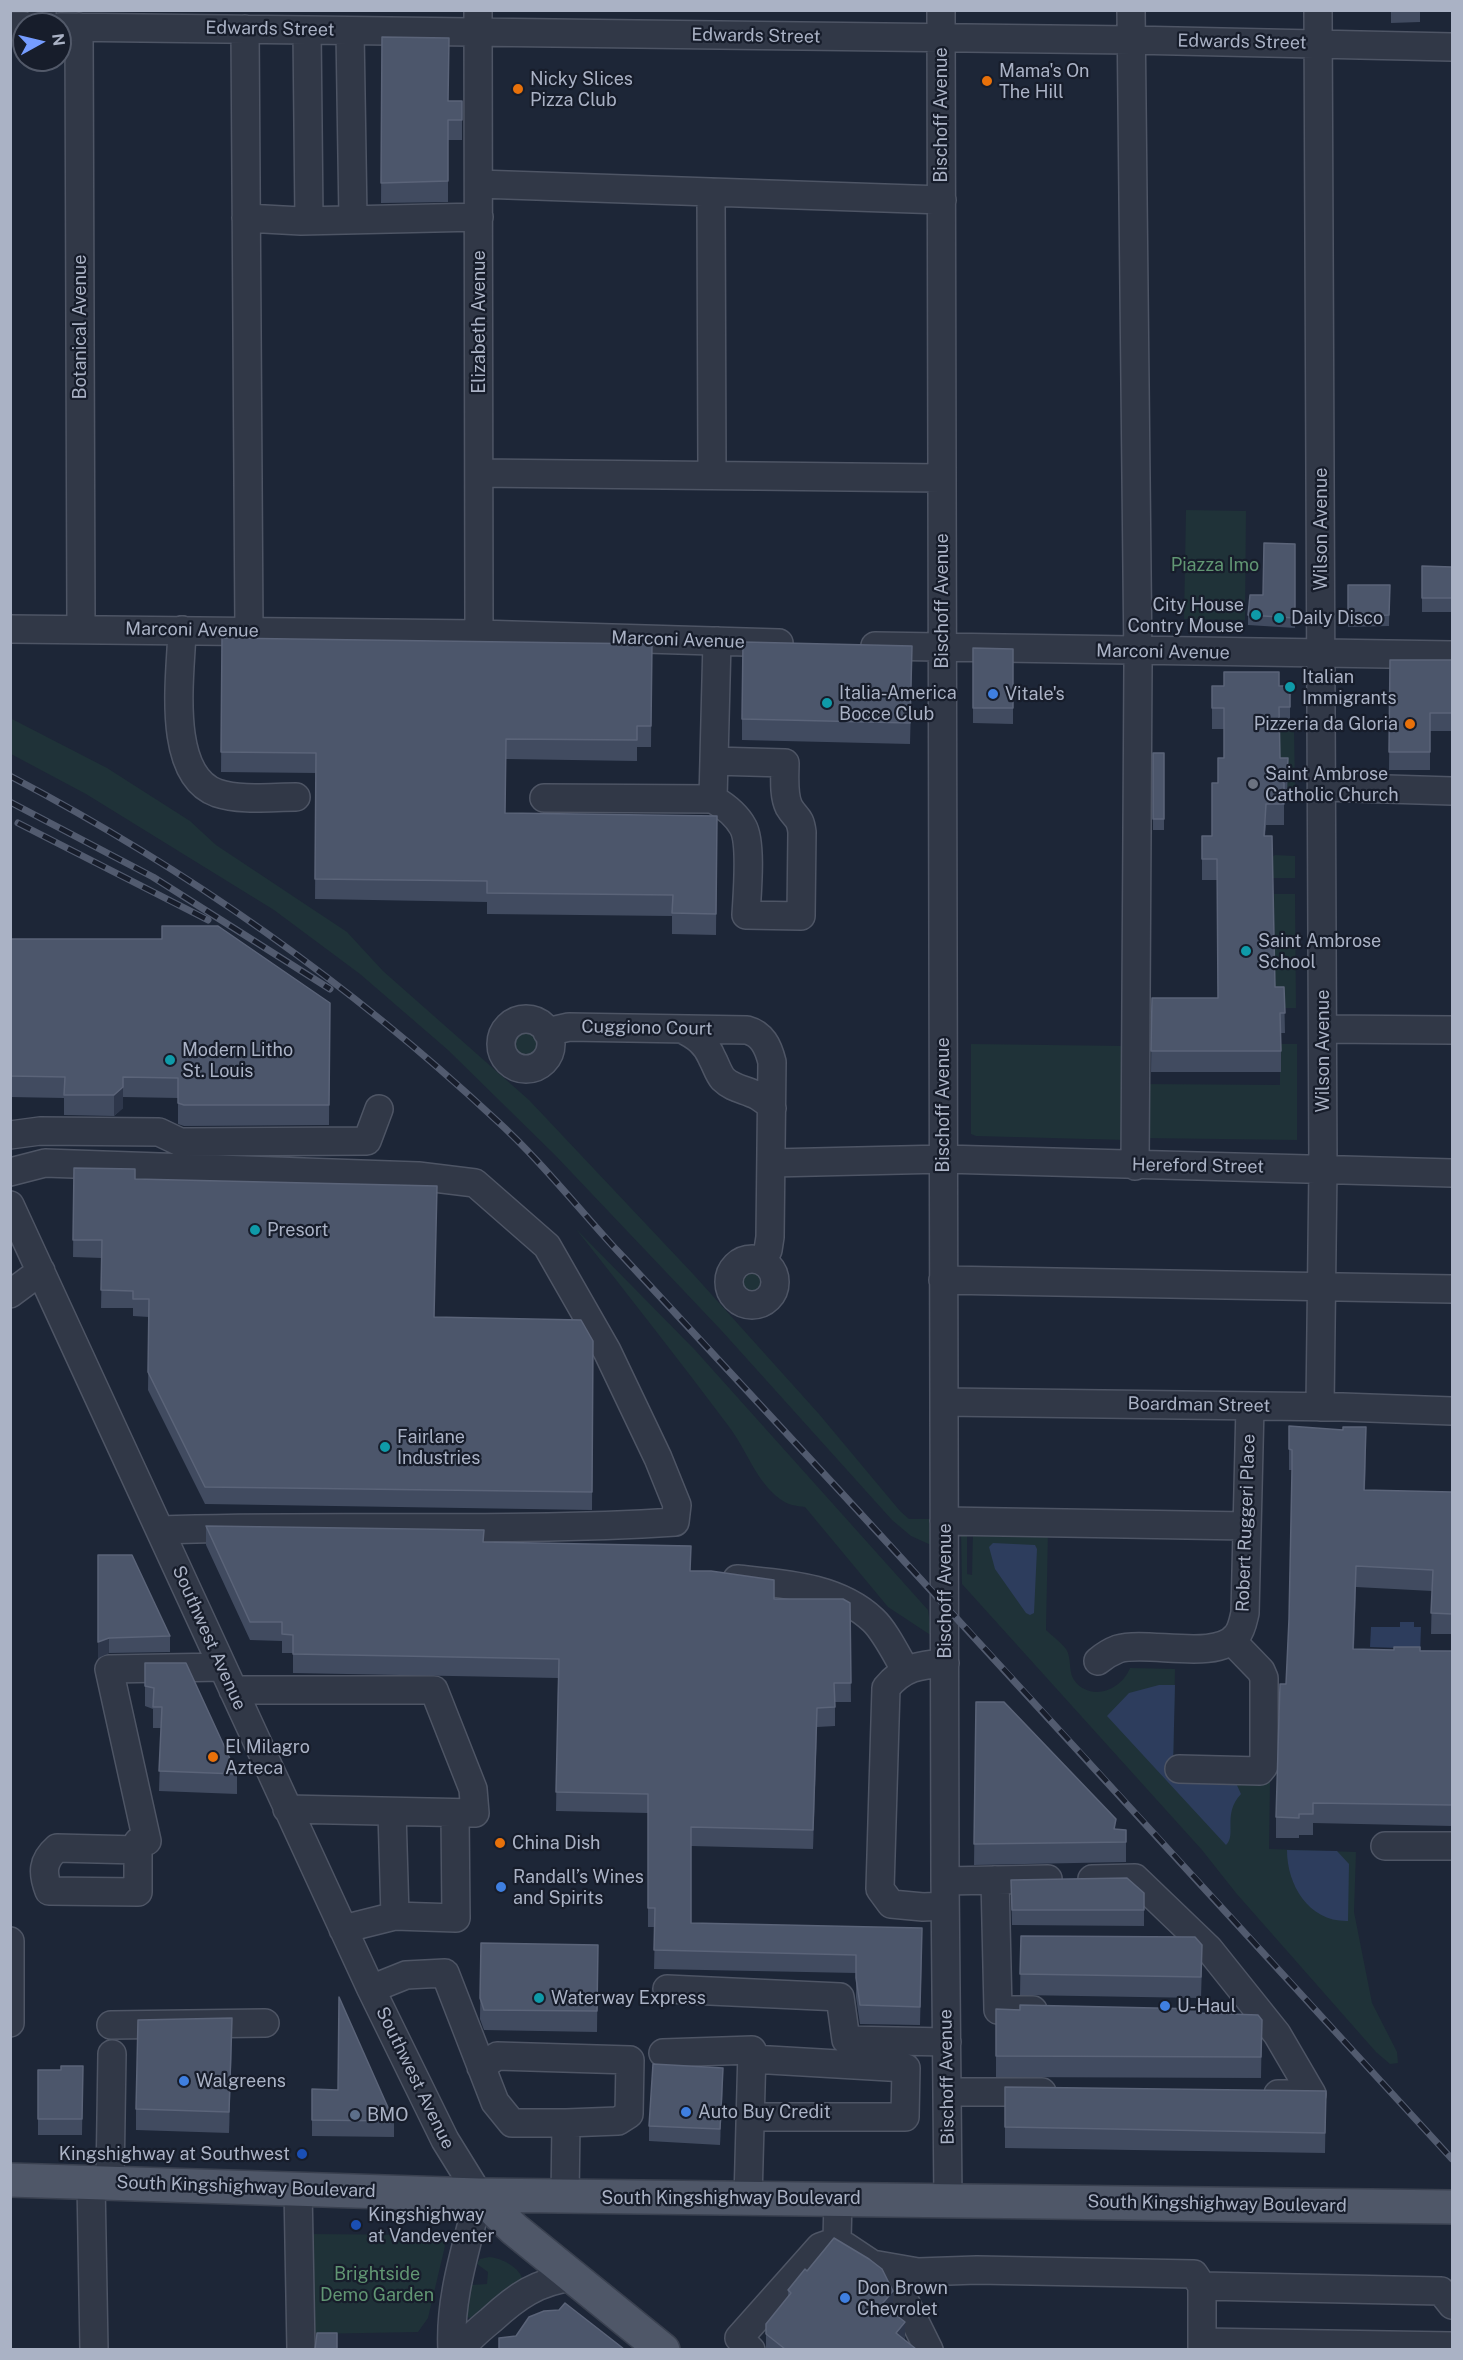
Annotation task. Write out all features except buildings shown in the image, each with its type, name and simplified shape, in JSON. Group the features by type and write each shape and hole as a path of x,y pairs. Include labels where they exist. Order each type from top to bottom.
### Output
{"main road":[{"name":"South Kingshighway Boulevard","path":"10,2180 565,2197 1447,2207"},
{"path":"479,2195 502,2219 663,2349"}],"street":[{"name":"Bischoff Avenue","path":"941,10 943,1280 948,2200"},
{"path":"1131,10 1138,651 1135,1166"},
{"name":"Wilson Avenue","path":"1318,10 1323,1029 1320,1407"},
{"name":"Edwards Street","path":"72,27 350,31 478,22 941,37 1452,47"},
{"name":"Elizabeth Avenue","path":"478,22 479,634"},
{"path":"245,29 249,631"},
{"path":"307,30 309,220"},
{"path":"350,31 353,219"},
{"name":"Botanical Avenue","path":"71,72 81,628"},
{"path":"479,184 942,201"},
{"path":"711,192 712,475"},
{"path":"246,218 309,220 479,217"},
{"path":"479,473 942,478"},
{"name":"Marconi Avenue","path":"10,629 479,634 800,644"},
{"path":"182,630 180,711 182,744 187,763 204,784 216,792 236,796 296,797"},
{"path":"713,799 717,641"},
{"name":"Marconi Avenue","path":"848,645 1452,655"},
{"path":"544,798 713,799 726,806 745,829 748,858 746,915 801,916 801,822 790,807 788,800 785,763 714,761"},
{"path":"1322,787 1452,791"},
{"name":"Cuggiono Court","path":"547,1032 569,1027 756,1032 770,1052 772,1108"},
{"path":"682,1029 697,1036 705,1045 723,1079 732,1085 757,1094 772,1108 770,1237 768,1250 762,1261"},
{"path":"1323,1029 1452,1030"},
{"path":"10,1135 40,1131 159,1132 180,1142 367,1141 380,1109"},
{"name":"Hereford Street","path":"771,1163 944,1159 1452,1173"},
{"path":"10,1172 45,1163 418,1176 475,1183 547,1246 607,1351 658,1458 677,1505 675,1522 595,1527 234,1527 160,1530"},
{"name":"Southwest Avenue","path":"10,1205 371,1989 445,2140 479,2195"},
{"path":"10,1294 41,1271"},
{"path":"943,1280 1452,1289"},
{"name":"Boardman Street","path":"944,1401 1452,1411"},
{"name":"Robert Ruggeri Place","path":"1232,1641 1242,1627 1245,1613 1250,1406"},
{"path":"945,1521 1247,1526"},
{"path":"717,1576 811,1588 850,1604 874,1620 906,1671"},
{"path":"1098,1661 1112,1652 1130,1647 1203,1648 1232,1641 1261,1671 1264,1678 1264,1766 1260,1771 1179,1769"},
{"path":"945,1663 918,1665 896,1676 886,1688 880,1889 891,1904 923,1907 945,1894 995,1880 1135,1878 1209,1949 1278,2034 1312,2094 1253,2094"},
{"path":"142,1845 109,1669 228,1679 434,1690 473,1789 475,1813 287,1809"},
{"path":"392,1812 395,1916"},
{"path":"343,1929 395,1916 456,1918 455,1813"},
{"path":"1385,1846 1452,1846"},
{"path":"995,1880 1009,1941 998,2010 1058,2011"},
{"path":"10,1941 10,2023"},
{"path":"1165,1942 1201,1942"},
{"path":"371,1989 406,1975 445,1973 481,2067 495,2102 512,2122 618,2121 629,2114 630,2060 497,2056 481,2067"},
{"path":"667,1989 840,1997 846,2052"},
{"path":"1226,2015 1262,2015"},
{"path":"111,2025 265,2023"},
{"path":"752,2059 947,2042"},
{"path":"663,2053 752,2050 748,2199"},
{"path":"750,2117 905,2117 906,2068 846,2052"},
{"path":"94,2349 101,2182 112,2054"},
{"path":"947,2092 1062,2092"},
{"path":"565,2197 566,2123"},
{"path":"298,2188 301,2349"},
{"path":"452,2349 451,2315 479,2195"},
{"path":"837,2241 838,2199"},
{"path":"837,2241 872,2264 918,2272 977,2270 1194,2274 1202,2286 1202,2346 1452,2346"},
{"path":"751,2349 739,2338 820,2247 837,2241"},
{"path":"888,2267 929,2349"},
{"path":"460,2349 475,2333 525,2291 573,2277"},
{"path":"1202,2286 1441,2291 1452,2305"}],"green space":[{"name":"Piazza Imo","path":"1186,510 1246,511 1245,620 1184,619"},
{"path":"10,718 107,768 190,821 216,845 347,932 383,971 529,1100 694,1275 819,1414 900,1511 909,1519 931,1519 931,1545 911,1536 892,1520 721,1330 555,1155 448,1050 360,974 274,910 86,794 11,754"},
{"path":"1279,727 1294,728 1295,789 1287,789 1280,779"},
{"path":"1275,855 1295,856 1295,878 1272,878 1272,857"},
{"path":"1274,894 1295,894 1296,1008 1275,1008"},
{"path":"525,1032 535,1035 538,1045 535,1055 525,1058 515,1055 512,1045 515,1035"},
{"path":"971,1044 1126,1046 1126,1140 976,1136 971,1134"},
{"path":"1280,1044 1297,1044 1297,1140 1141,1138 1141,1084 1280,1085"},
{"path":"576,1229 695,1350 928,1610 932,1636 888,1607 805,1507 783,1501 764,1484 730,1428"},
{"path":"752,1270 761,1274 765,1283 761,1292 752,1296 743,1292 739,1283 743,1274"},
{"path":"961,1530 967,1530 967,1574 972,1575 973,1530 1048,1531 1046,1630 1066,1649 1072,1676 1081,1687 1096,1692 1113,1688 1126,1676 1130,1668 1175,1669 1173,1767 1182,1781 1270,1782 1269,1849 1356,1852 1354,1912 1372,2003 1397,2052 1398,2063 1390,2064 1376,2052 1236,1893 1202,1850 962,1584"},
{"name":"Brightside Demo Garden","path":"309,2234 432,2235 444,2241 445,2246 428,2318 418,2332 310,2334"},
{"path":"489,2257 510,2264 519,2272 523,2281 471,2318 466,2317 464,2314 471,2285 487,2284 488,2272 477,2264 480,2259"}],"water":[{"path":"993,1543 1035,1545 1037,1549 1034,1613 1030,1615 1026,1613 995,1569 989,1547"},
{"path":"1400,1622 1414,1622 1414,1627 1421,1627 1420,1655 1398,1648 1370,1647 1371,1627 1400,1627"},
{"path":"1159,1685 1175,1685 1173,1767 1235,1781 1241,1794 1232,1809 1230,1836 1226,1845 1107,1716 1129,1693"},
{"path":"1287,1850 1337,1851 1349,1864 1348,1921 1334,1920 1322,1915 1303,1899 1291,1876"}],"railway":[{"path":"10,776 140,850 264,931 383,1021 511,1134 1452,2159"},
{"path":"10,802 153,877 330,989"},
{"path":"18,823 208,920"}],"place":[{"name":"Mama's On The Hill","path":"987,81"},
{"name":"Nicky Slices Pizza Club","path":"518,89"},
{"name":"City House Contry Mouse","path":"1256,615"},
{"name":"Daily Disco","path":"1279,618"},
{"name":"Italian Immigrants","path":"1290,687"},
{"name":"Vitale's","path":"993,694"},
{"name":"Italia-America Bocce Club","path":"827,703"},
{"name":"Pizzeria da Gloria","path":"1410,724"},
{"name":"Saint Ambrose Catholic Church","path":"1253,784"},
{"name":"Saint Ambrose School","path":"1246,951"},
{"name":"Modern Litho St. Louis","path":"170,1060"},
{"name":"Presort","path":"255,1230"},
{"name":"Fairlane Industries","path":"385,1447"},
{"name":"El Milagro Azteca","path":"213,1757"},
{"name":"China Dish","path":"500,1843"},
{"name":"Randall’s Wines and Spirits","path":"501,1887"},
{"name":"Waterway Express","path":"539,1998"},
{"name":"U-Haul","path":"1165,2006"},
{"name":"Walgreens","path":"184,2081"},
{"name":"Auto Buy Credit","path":"686,2112"},
{"name":"BMO","path":"355,2115"},
{"name":"Kingshighway at Southwest","path":"302,2154"},
{"name":"Kingshighway at Vandeventer","path":"356,2225"},
{"name":"Don Brown Chevrolet","path":"845,2298"}]}
